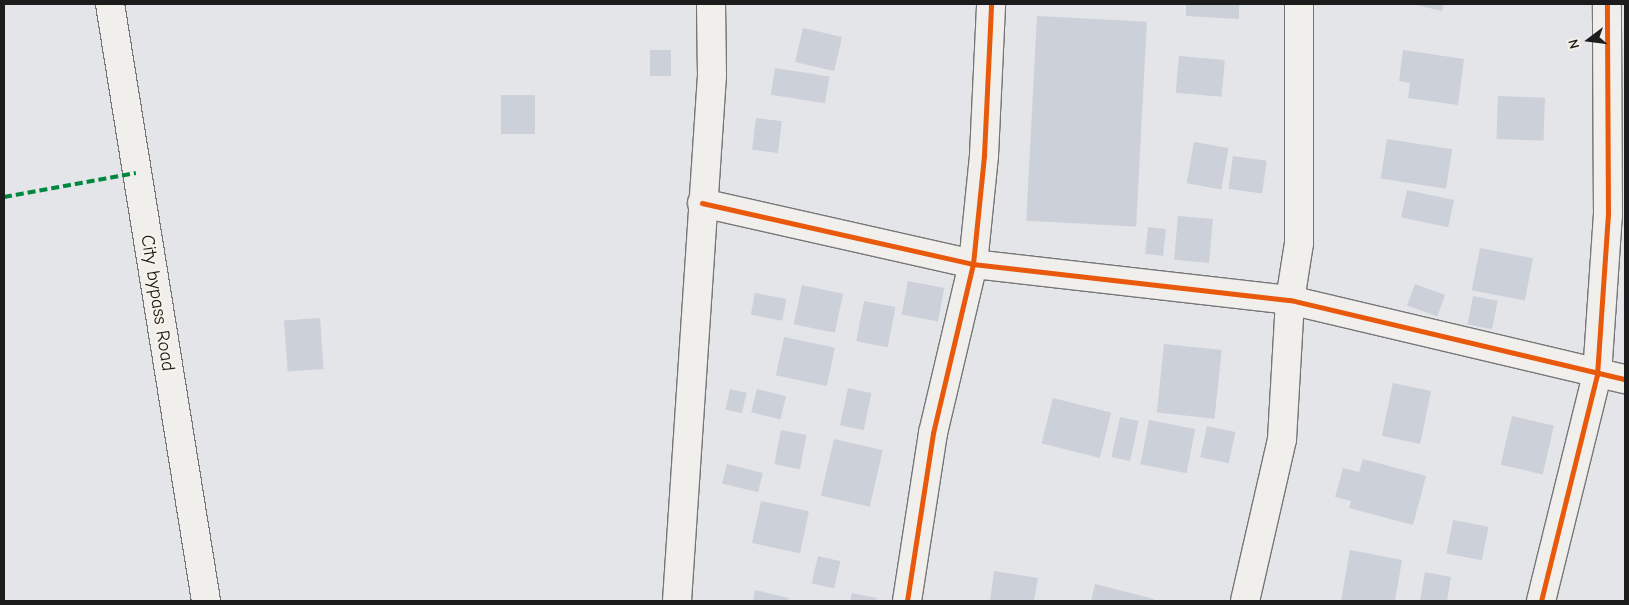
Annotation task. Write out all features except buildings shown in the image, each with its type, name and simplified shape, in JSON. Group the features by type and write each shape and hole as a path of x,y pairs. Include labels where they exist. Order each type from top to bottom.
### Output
{"street":[{"name":"City bypass Road","path":"110,4 206,601"},
{"path":"677,601 683,541 690,374 712,75 711,4"},
{"path":"907,601 934,434 974,264 984,155 991,4"},
{"path":"1245,601 1282,439 1290,300 1299,243 1299,4"},
{"path":"1542,601 1597,375 1608,215 1607,4"},
{"path":"702,203 974,264 1290,300 1597,375 1625,379"}],"marked path":[{"path":"4,197 136,173"}],"cycle path":[{"path":"907,601 933,433 973,264 984,155 991,4"},
{"path":"1541,601 1597,375 1608,215 1607,4"},
{"path":"702,203 973,264 1290,300 1625,379"}]}
